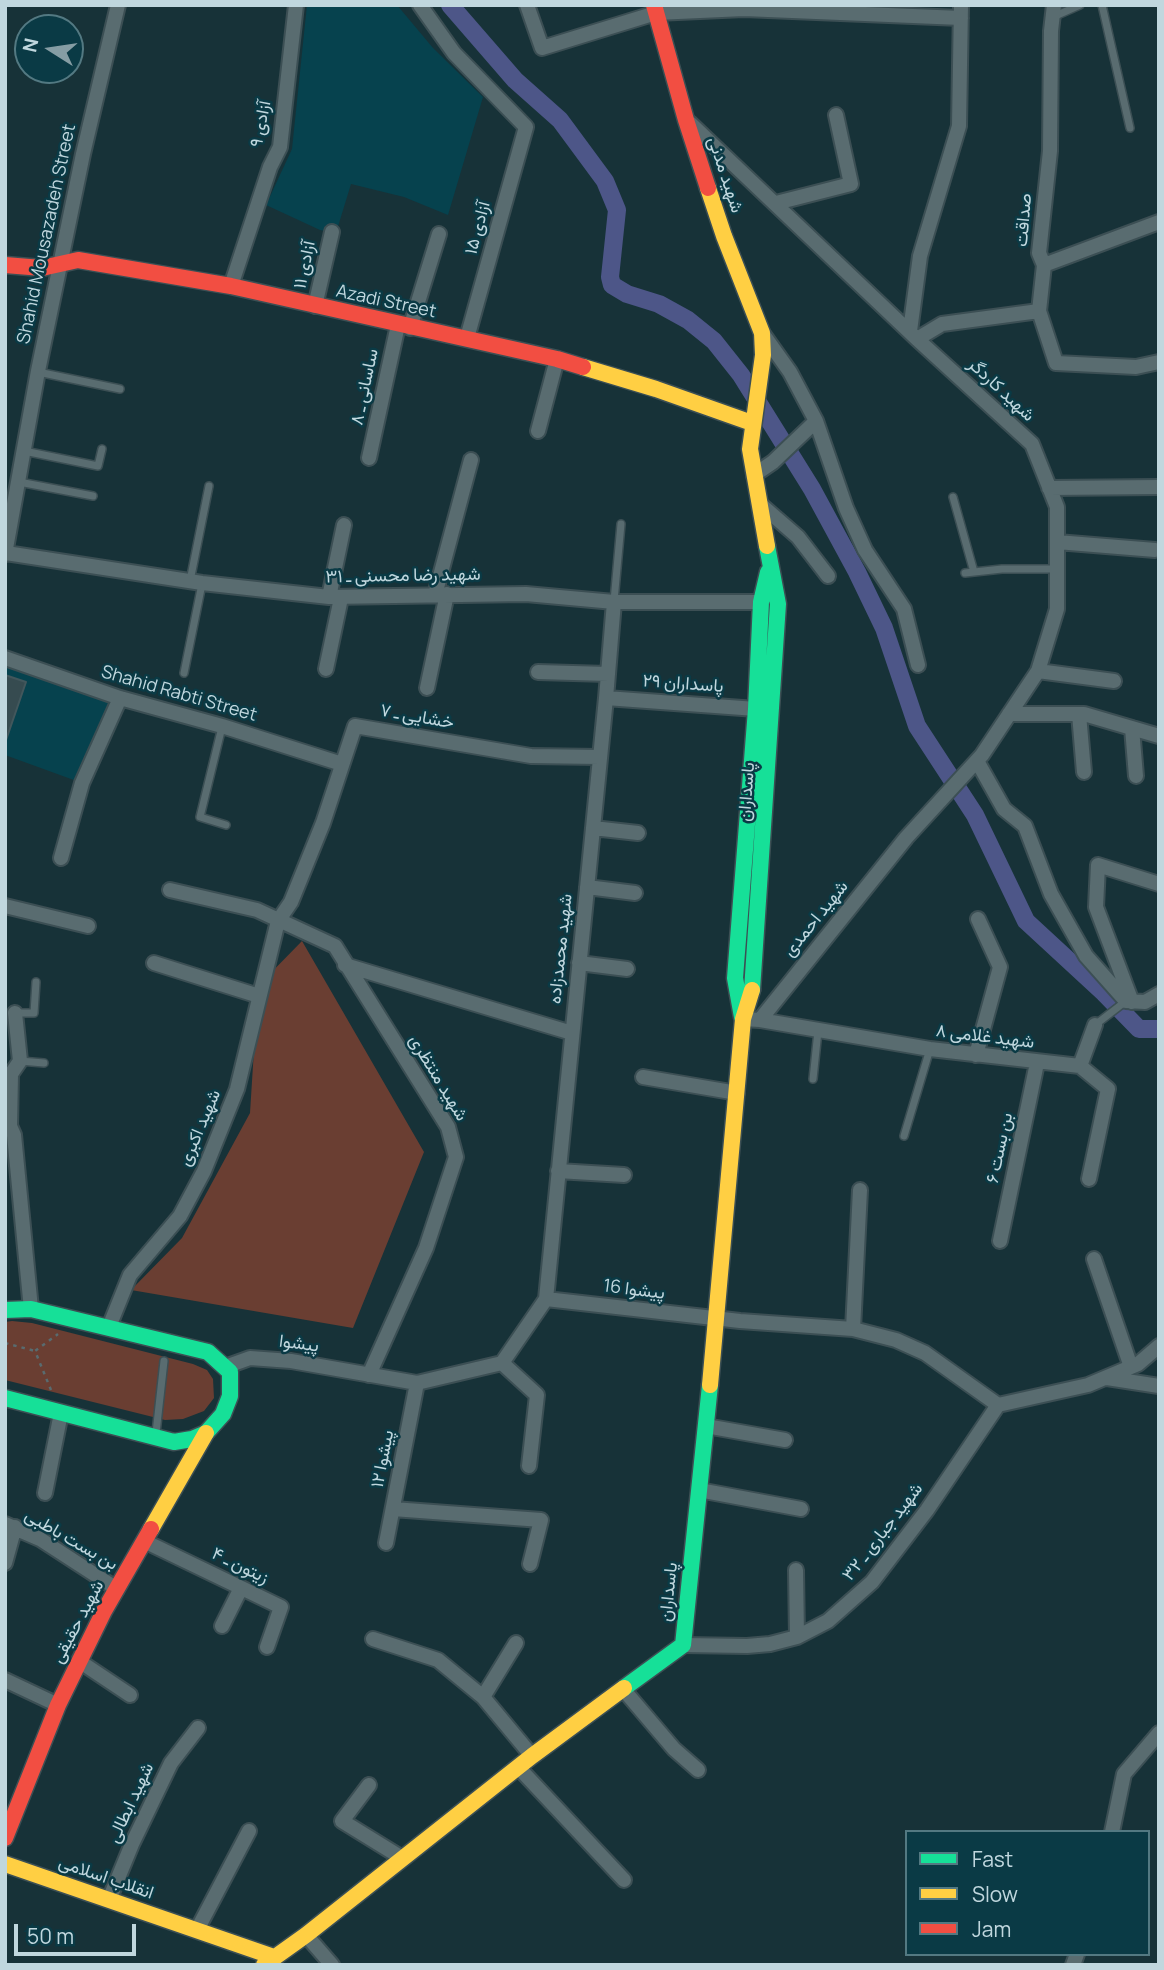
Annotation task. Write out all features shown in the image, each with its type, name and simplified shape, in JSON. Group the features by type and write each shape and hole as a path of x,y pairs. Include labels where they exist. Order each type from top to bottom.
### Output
{"street":[{"name":"Shahid Mousazadeh Street","path":"5,553 37,372 110,30 118,5"},
{"name":"آزادی ۹","path":"230,286 270,167 280,147 296,5"},
{"name":"آزادی ۱۵","path":"420,5 454,53 526,127 467,338"},
{"path":"527,5 542,48 655,9 961,12 959,126 920,256 913,335 942,324 1039,311 1056,363 1136,367 1159,362"},
{"name":"شهید مدنی","path":"655,9 686,120 724,236 762,333 763,355 753,417"},
{"name":"صداقت","path":"1039,311 1044,265 1039,253 1050,151 1053,11"},
{"path":"776,203 851,184 836,115"},
{"name":"شهید کاردگر","path":"686,120 1032,444 1057,507 1057,609 1038,671 973,765"},
{"path":"1044,265 1159,222"},
{"name":"آزادی ۱۱","path":"315,306 332,232"},
{"name":"ساسانی ـ ۸","path":"369,458 404,326 439,234"},
{"name":"Azadi Street","path":"5,265 42,268 78,260 230,286 556,359 753,417"},
{"path":"762,333 790,372 816,421 855,529 865,550 904,609 918,665"},
{"path":"538,431 556,359"},
{"name":"پاسداران","path":"269,1961 306,1935 532,1756 683,1645 718,1319 743,1019 754,983 778,604 750,449 753,417"},
{"path":"754,475 773,462 816,421"},
{"path":"427,688 441,595 471,460"},
{"path":"1049,488 1159,487"},
{"path":"760,504 798,537 828,576"},
{"path":"326,669 344,525"},
{"path":"1057,542 1155,550"},
{"name":"شهید رضا محسنی ـ ۳۱","path":"5,553 196,582 335,598 526,594 614,602 761,602"},
{"name":"پاسداران","path":"743,1019 735,978 756,709 761,602 770,566"},
{"name":"شهید محمدزاده","path":"546,1299 614,602"},
{"name":"Shahid Rabti Street","path":"5,658 120,698 222,726 342,764"},
{"path":"1038,671 1114,681"},
{"path":"538,672 608,674"},
{"path":"61,858 82,783 120,698"},
{"name":"پاسداران ۲۹","path":"606,698 756,709"},
{"path":"1009,714 1079,714 1159,736"},
{"path":"1079,714 1084,772"},
{"name":"خشایی ـ ۷","path":"278,921 291,902 323,823 355,726 531,756 599,757"},
{"path":"1132,728 1136,776"},
{"path":"973,765 1004,809 1025,826 1051,894 1086,957 1129,1002 1145,1002 1159,994"},
{"name":"شهید احمدی","path":"760,1020 914,830 973,765"},
{"path":"593,828 638,833"},
{"path":"1129,1002 1096,908 1098,865 1159,884"},
{"path":"587,887 635,893"},
{"name":"شهید منتظری","path":"170,890 257,910 335,946 448,1128 456,1157 426,1248 369,1375"},
{"path":"5,906 88,926"},
{"path":"976,1055 1000,967 978,919"},
{"name":"شهید اکبری","path":"109,1327 130,1275 180,1216 204,1171 237,1089 278,921"},
{"path":"154,963 259,996"},
{"path":"579,963 627,969"},
{"path":"345,965 572,1033"},
{"path":"15,1013 20,1061 8,1073 8,1126 15,1135 31,1309"},
{"path":"743,1019 760,1020"},
{"name":"۸ شهید غلامی","path":"760,1020 930,1049 1080,1066"},
{"path":"1089,1178 1108,1089 1080,1066 1095,1025"},
{"name":"بن بست ۶","path":"1000,1241 1037,1063"},
{"path":"643,1077 737,1093"},
{"path":"558,1171 624,1175"},
{"path":"853,1329 860,1190"},
{"path":"1094,1259 1132,1367"},
{"path":"417,1383 502,1363 546,1299"},
{"name":"پیشوا 16","path":"546,1299 718,1319 853,1329 896,1340 925,1353 998,1405"},
{"path":"5,1310 31,1309 208,1352 225,1367"},
{"path":"998,1405 1088,1385 1138,1364 1159,1346"},
{"name":"پیشوا","path":"225,1367 250,1358 291,1361 417,1383"},
{"path":"502,1363 537,1395 529,1466"},
{"name":"شهید حقیقی","path":"5,1838 58,1705 79,1661 205,1433 223,1414 230,1396 230,1372 225,1367"},
{"path":"1106,1377 1159,1386"},
{"name":"پیشوا ۱۲","path":"386,1543 417,1383"},
{"path":"5,1398 174,1442 192,1439 205,1433"},
{"name":"شهید جباری ـ ۳۲","path":"683,1645 747,1646 797,1637 828,1621 872,1581 926,1510 998,1405"},
{"path":"45,1493 61,1413"},
{"path":"706,1426 785,1440"},
{"path":"699,1490 801,1509"},
{"path":"393,1509 541,1520 530,1564"},
{"path":"5,1563 10,1526"},
{"name":"بن بست باطبی","path":"10,1526 40,1539 117,1589"},
{"name":"زیتون ـ ۴","path":"144,1541 281,1608 267,1647"},
{"path":"796,1570 797,1637"},
{"path":"222,1626 241,1588"},
{"path":"373,1639 438,1660 483,1697 532,1756"},
{"path":"483,1697 516,1643"},
{"path":"79,1661 130,1695"},
{"path":"5,1680 58,1705"},
{"path":"622,1689 674,1749 698,1770"},
{"name":"شهید ابطالی","path":"109,1900 132,1844 171,1763 198,1728"},
{"path":"1112,1830 1124,1774 1159,1733"},
{"path":"518,1767 624,1880"},
{"path":"369,1786 342,1821 402,1858"},
{"path":"197,1930 248,1831"},
{"name":"انقلاب اسلامی","path":"5,1864 197,1930 269,1961"},
{"path":"306,1935 332,1965"}],"lane":[{"path":"1053,11 1080,5"},
{"path":"1102,5 1130,128"},
{"path":"37,372 120,389"},
{"path":"23,451 98,466 102,449"},
{"path":"18,482 93,496"},
{"path":"184,673 209,486"},
{"path":"953,497 974,572"},
{"path":"614,602 621,524"},
{"path":"965,573 1002,569 1057,569"},
{"path":"222,726 200,817 226,825"},
{"path":"15,1013 34,1013 36,982"},
{"path":"1095,1025 1129,1002"},
{"path":"813,1079 818,1031"},
{"path":"904,1136 930,1049"},
{"path":"20,1061 44,1063"},
{"path":"156,1437 164,1361"}],"path":[{"path":"35,1351 78,1320"},
{"path":"5,1343 35,1351"},
{"path":"35,1351 61,1413"}],"shaded area":[{"path":"307,5 397,5 433,48 483,97 448,215 404,197 351,184 336,233 320,230 266,205 292,149"},
{"path":"5,658 120,698 82,783 5,755"},
{"path":"302,941 424,1152 353,1328 131,1290 182,1238 250,1113 258,986"},
{"path":"5,1322 32,1323 193,1364 207,1370 213,1379 214,1398 204,1411 183,1419 165,1420 5,1380"}],"building":[{"path":"5,675 26,682 5,743"}],"waterway":[{"path":"450,5 515,80 560,120 605,181 617,210 610,277 612,285 627,294 659,304 688,320 714,341 741,375 812,489 857,572 884,628 917,726 975,815 1026,921 1139,1029 1159,1029"}],"traffic: fast":[{"path":"752,990 778,604 767,546"},
{"path":"742,1017 735,978 756,709 761,602 768,572"},
{"path":"5,1310 31,1309 208,1352 230,1372 230,1396 223,1414 206,1433 174,1442 5,1398"},
{"path":"624,1688 683,1645 710,1385"}],"traffic: slow":[{"path":"708,188 762,333 763,355 750,449 767,546"},
{"path":"583,367 752,423"},
{"path":"710,1385 743,1019 752,990"},
{"path":"151,1529 206,1433"},
{"path":"264,1965 306,1935 532,1756 624,1688"},
{"path":"5,1864 274,1957"}],"traffic: jam":[{"path":"654,5 708,188"},
{"path":"5,265 42,268 78,260 231,286 583,367"},
{"path":"5,1838 58,1705 104,1611 151,1529"}]}
